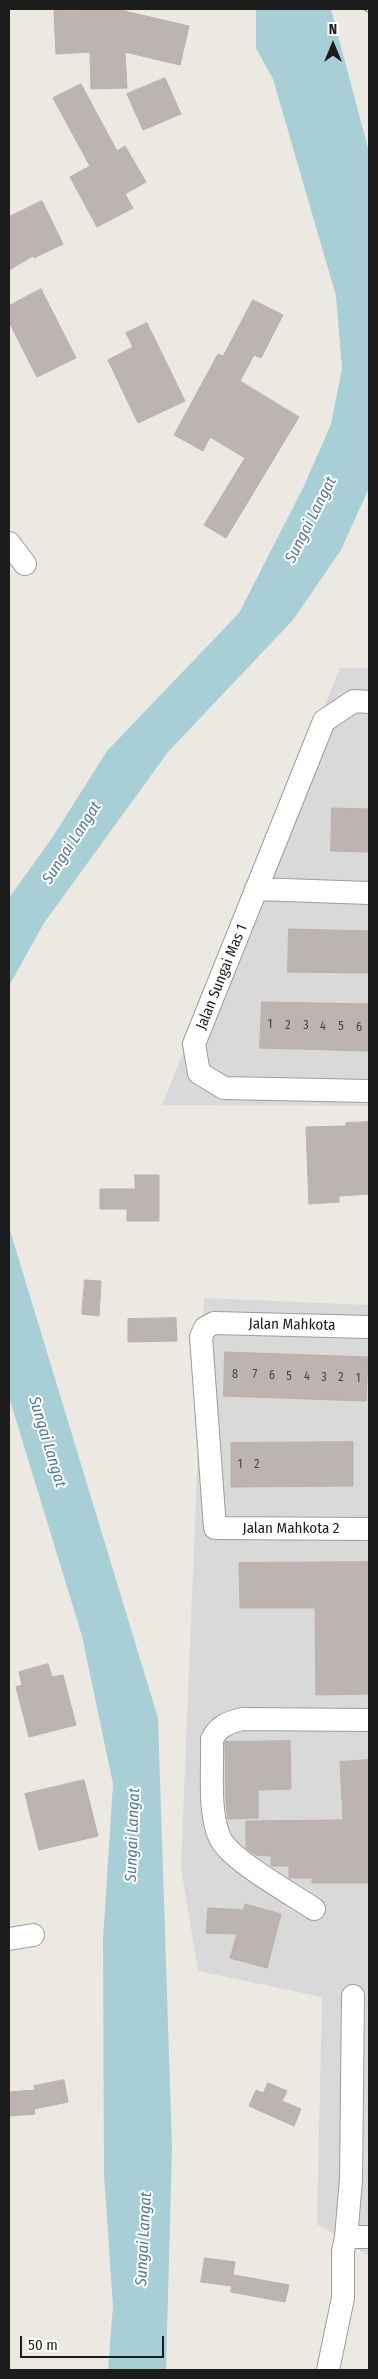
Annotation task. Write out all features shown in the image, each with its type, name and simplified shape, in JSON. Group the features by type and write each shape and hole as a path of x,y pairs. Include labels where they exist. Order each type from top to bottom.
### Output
{"street":[{"path":"9,543 25,564"},
{"name":"Jalan Sungai Mas 1","path":"369,702 354,701 324,721 194,1044 199,1073 224,1088 369,1091"},
{"path":"256,889 369,893"},
{"name":"Jalan Mahkota","path":"215,1528 201,1338 205,1328 214,1323 369,1327"},
{"name":"Jalan Mahkota 2","path":"215,1528 366,1529"},
{"path":"314,1909 237,1858 220,1839 214,1819 212,1739 217,1730 228,1722 242,1719 369,1720"},
{"path":"9,1939 33,1935"},
{"path":"328,2370 343,2298 343,2251 352,2180 353,1996"},
{"path":"346,2237 369,2236"}],"shaded area":[{"path":"340,668 369,668 369,1106 162,1105"},
{"path":"204,1298 369,1305 369,2256 317,2224 322,1997 198,1971 181,1868"}],"water":[{"name":"Sungai Langat","path":"256,9 331,9 369,152 369,488 341,550 293,620 168,752 44,923 9,986 9,898 52,838 107,751 239,613 304,486 331,424 342,368 336,296 273,79 256,48"},
{"name":"Sungai Langat","path":"9,1227 158,1718 172,2147 166,2370 108,2370 113,2306 104,2175 103,1939 113,1784 82,1636 9,1397"}],"building":[{"path":"124,9 124,11 189,26 180,65 125,52 127,88 91,89 90,52 56,54 54,11"},
{"path":"165,78 181,114 143,130 127,94"},
{"path":"81,84 117,151 125,146 146,182 125,194 133,208 97,227 70,177 90,166 53,98"},
{"path":"42,201 63,244 34,258 33,256 9,270 9,217"},
{"path":"41,289 76,358 37,377 9,322 9,306"},
{"path":"253,300 283,315 261,358 254,355 240,381 299,417 226,538 204,525 245,458 210,437 203,451 174,435 218,354 223,356"},
{"path":"147,323 185,401 138,423 108,360 133,347 126,333"},
{"path":"332,808 369,809 369,852 331,851"},
{"path":"289,929 369,931 369,973 288,972"},
{"path":"262,1002 369,1004 369,1051 260,1048"},
{"path":"369,1122 369,1194 339,1196 339,1202 309,1204 306,1127 346,1126 346,1123"},
{"path":"135,1175 159,1175 159,1221 127,1221 127,1209 100,1209 100,1189 135,1189"},
{"path":"85,1280 101,1281 99,1316 82,1314"},
{"path":"176,1318 177,1341 128,1342 128,1319"},
{"path":"225,1352 368,1357 366,1401 224,1396"},
{"path":"353,1442 353,1486 231,1487 231,1443"},
{"path":"369,1562 369,1694 316,1695 315,1608 240,1608 239,1563"},
{"path":"48,1664 52,1677 63,1675 76,1725 29,1737 16,1687 22,1685 19,1672"},
{"path":"290,1741 291,1789 258,1790 258,1818 228,1819 225,1742"},
{"path":"369,1760 369,1883 312,1883 312,1878 289,1878 289,1866 271,1866 271,1856 256,1855 246,1848 246,1821 343,1820 340,1762"},
{"path":"84,1780 98,1836 39,1850 25,1794"},
{"path":"245,1904 281,1914 267,1968 230,1958 237,1934 206,1933 208,1908 243,1910"},
{"path":"64,2080 68,2102 34,2109 35,2114 9,2116 9,2092 35,2090 34,2086"},
{"path":"268,2083 287,2091 282,2101 301,2109 294,2126 249,2106 256,2090 263,2093"},
{"path":"205,2258 235,2262 231,2286 201,2282"},
{"path":"234,2275 289,2285 285,2302 231,2292"}]}
